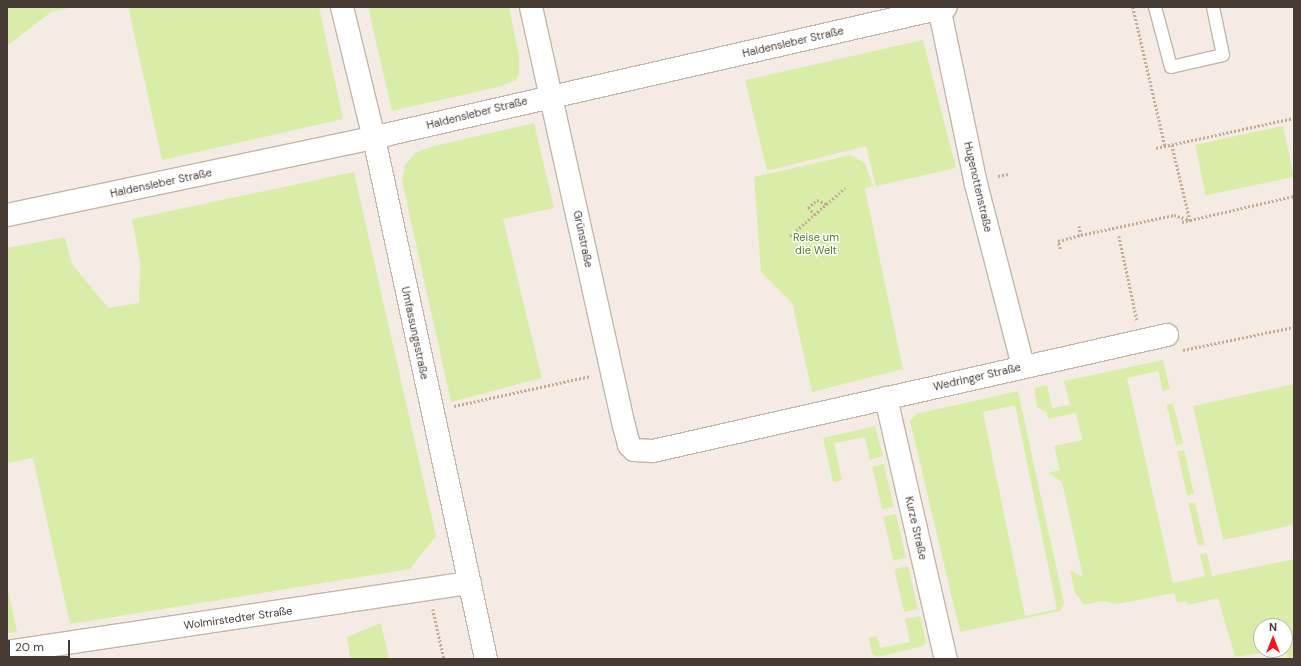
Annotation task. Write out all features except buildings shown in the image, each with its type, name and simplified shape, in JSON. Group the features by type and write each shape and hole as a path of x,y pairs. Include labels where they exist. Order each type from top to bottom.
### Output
{"street":[{"name":"Umfassungsstraße","path":"342,7 374,138 486,659"},
{"name":"Grünstraße","path":"531,7 629,446 640,451 653,451"},
{"name":"Haldensleber Straße","path":"7,215 374,138 551,95 941,8"},
{"name":"Hugenottenstraße","path":"941,8 976,184 1023,366"},
{"name":"Wedringer Straße","path":"653,451 1023,366 1167,335"},
{"name":"Kurze Straße","path":"886,398 946,659"},
{"name":"Wolmirstedter Straße","path":"7,652 470,583"}],"lane":[{"path":"1155,7 1171,67 1222,55 1213,7"}],"path":[{"path":"1133,7 1164,146"},
{"path":"1156,148 1294,118"},
{"path":"1172,144 1190,220"},
{"path":"998,176 1008,174"},
{"path":"790,236 845,188"},
{"path":"1182,222 1294,196"},
{"path":"815,215 808,208 817,200 827,204"},
{"path":"1060,249 1058,241 1081,235 1174,215 1190,220"},
{"path":"1080,226 1081,235"},
{"path":"1119,236 1142,340"},
{"path":"1167,335 1179,351 1294,327"},
{"path":"432,411 612,371"},
{"path":"429,590 444,659"}],"green space":[{"path":"7,7 74,7 51,12 7,46"},
{"path":"128,7 319,7 343,119 162,160"},
{"path":"368,7 509,7 519,56 519,74 516,80 502,86 392,111"},
{"path":"923,40 956,168 876,186 866,146 767,171 745,80"},
{"path":"534,123 554,208 503,219 542,378 451,402 402,181 405,165 415,153 430,147"},
{"path":"1283,126 1294,177 1206,196 1195,145"},
{"name":"Reise um die Welt","path":"850,155 865,163 873,186 865,189 903,369 812,392 792,303 761,272 754,177"},
{"path":"354,172 436,536 410,569 70,624 33,458 7,463 7,248 65,237 72,264 108,308 139,303 140,262 132,219"},
{"path":"1163,360 1170,389 1163,391 1158,371 1127,378 1173,583 1205,576 1200,554 1207,553 1212,576 1294,559 1294,659 1287,658 1293,658 1293,618 1253,618 1253,654 1235,657 1218,598 1188,605 1186,601 1177,603 1174,593 1117,604 1101,601 1084,605 1075,593 1070,570 1083,577 1062,482 1048,473 1060,470 1054,446 1082,440 1076,413 1048,419 1047,413 1037,407 1034,388 1047,385 1052,408 1070,405 1064,381"},
{"path":"1294,384 1294,525 1223,540 1193,406"},
{"path":"1018,391 1064,603 1060,611 960,632 910,421 916,414","holes":["1015,405 1057,609 1025,616 983,412"]},
{"path":"1173,403 1183,444 1176,445 1166,405"},
{"path":"875,426 883,456 870,460 865,437 834,443 842,480 833,482 823,438"},
{"path":"1184,450 1194,494 1187,495 1177,452"},
{"path":"884,464 894,507 882,510 872,467"},
{"path":"1195,502 1205,545 1198,546 1188,504"},
{"path":"896,514 906,558 893,561 883,517"},
{"path":"908,566 918,609 904,612 894,569"},
{"path":"7,586 17,632 7,633"},
{"path":"920,616 926,642 923,646 877,657 872,654 869,638 877,636 880,648 910,642 905,619"},
{"path":"381,623 389,659 347,659 350,658 347,637"}]}
